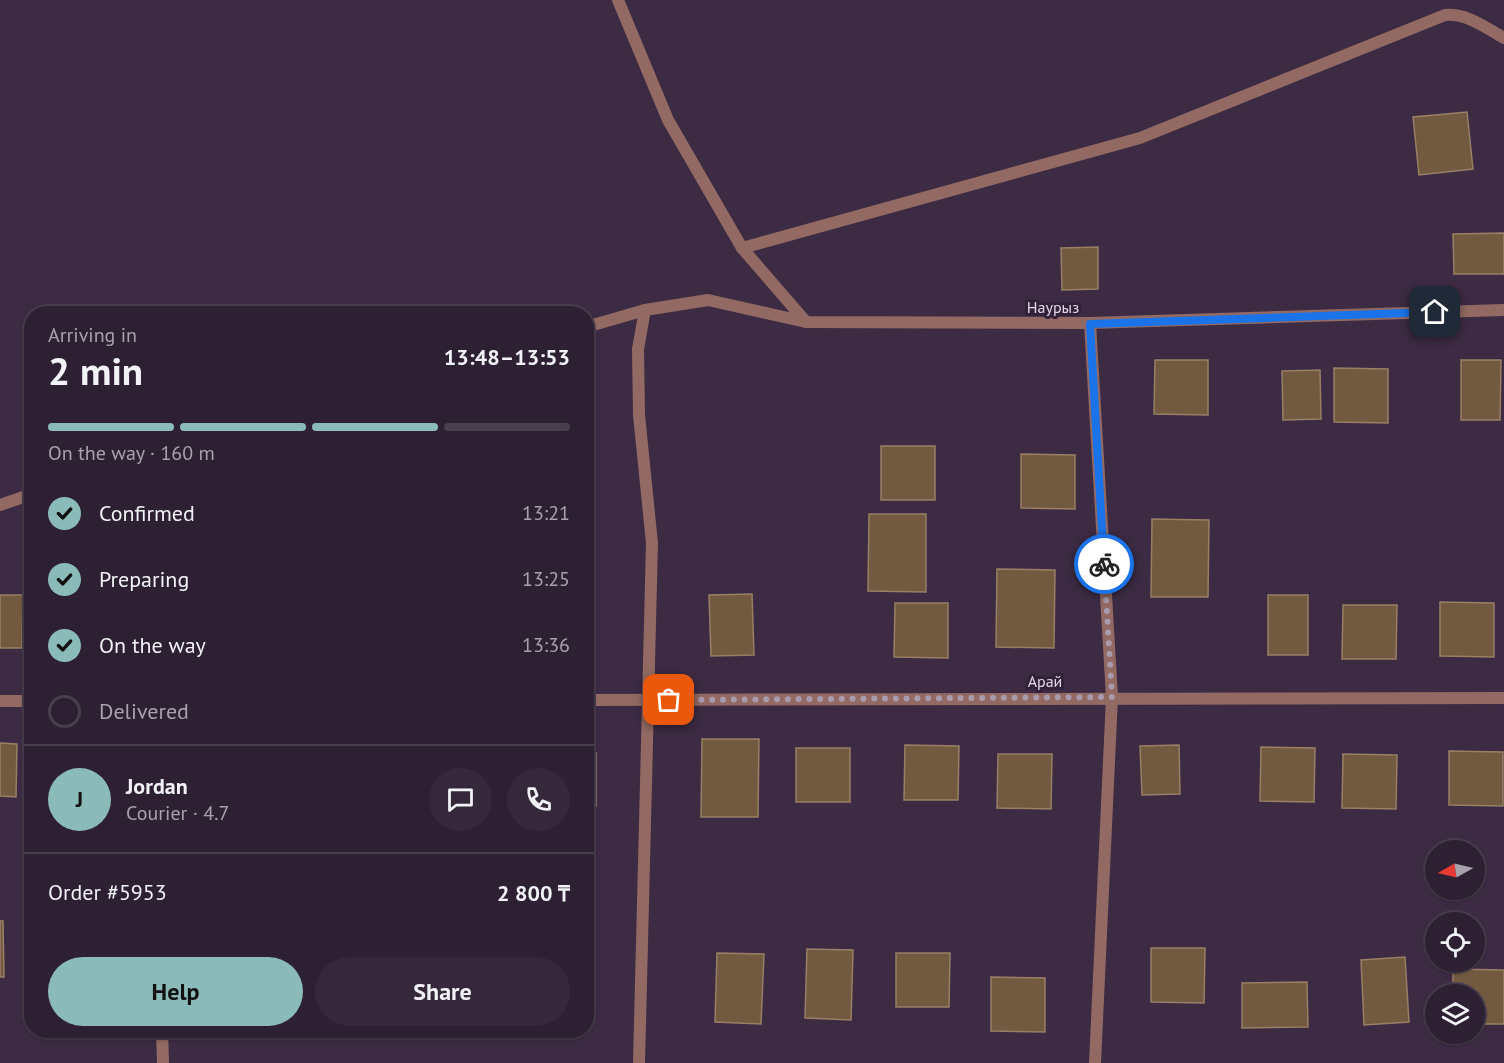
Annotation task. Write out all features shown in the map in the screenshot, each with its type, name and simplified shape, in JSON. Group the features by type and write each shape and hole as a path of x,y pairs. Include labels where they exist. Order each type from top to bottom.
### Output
{"street":[{"path":"618,0 668,120 742,248 806,322"},
{"path":"742,248 1140,138 1445,15 1456,14 1467,17 1504,38"},
{"name":"Наурыз","path":"594,325 645,310 708,300 806,322 1090,324 1504,310"},
{"path":"639,1063 646,700 652,543 639,415 638,349 645,310"},
{"path":"1090,324 1112,697 1095,1063"},
{"path":"0,505 24,497"},
{"name":"Арай","path":"594,700 1112,697 1504,698"},
{"path":"0,701 24,701"},
{"path":"162,1038 163,1063"}],"building":[{"path":"1467,112 1473,169 1419,175 1413,117"},
{"path":"1504,233 1504,274 1454,274 1453,234"},
{"path":"1098,247 1098,289 1062,290 1061,248"},
{"path":"1155,360 1208,360 1208,415 1154,414"},
{"path":"1461,360 1501,360 1500,420 1461,420"},
{"path":"1334,368 1388,369 1388,423 1334,422"},
{"path":"1320,370 1321,419 1283,420 1282,371"},
{"path":"881,446 935,446 935,500 881,500"},
{"path":"1021,454 1075,455 1075,509 1021,508"},
{"path":"869,514 926,514 926,592 868,591"},
{"path":"1152,519 1209,520 1208,597 1151,597"},
{"path":"997,569 1055,570 1054,648 996,647"},
{"path":"752,594 754,655 711,656 709,595"},
{"path":"0,595 23,595 22,648 0,648"},
{"path":"1268,595 1308,595 1308,655 1268,655"},
{"path":"1440,602 1494,603 1494,657 1440,656"},
{"path":"895,603 948,603 948,658 894,657"},
{"path":"1343,605 1397,605 1396,659 1342,659"},
{"path":"702,739 759,739 758,817 701,817"},
{"path":"0,743 17,744 16,797 0,796"},
{"path":"905,745 959,746 958,800 904,800"},
{"path":"1179,745 1180,794 1142,795 1140,746"},
{"path":"1261,747 1315,748 1314,802 1260,801"},
{"path":"796,748 850,748 850,802 796,802"},
{"path":"1449,751 1503,752 1503,806 1449,805"},
{"path":"594,753 596,753 596,806 594,806"},
{"path":"998,754 1052,754 1051,809 997,808"},
{"path":"1343,754 1397,755 1396,809 1342,808"},
{"path":"0,921 3,921 4,977 0,977"},
{"path":"1151,948 1205,948 1204,1003 1151,1002"},
{"path":"807,949 853,950 851,1020 805,1018"},
{"path":"717,953 764,954 761,1024 715,1022"},
{"path":"896,953 950,953 949,1007 896,1007"},
{"path":"1405,957 1409,1022 1364,1025 1361,960"},
{"path":"1504,970 1504,1024 1485,1024 1485,984 1453,984 1453,972"},
{"path":"991,977 1045,978 1045,1032 991,1031"},
{"path":"1307,982 1308,1027 1242,1028 1242,983"}],"way so far":[{"path":"669,700 1112,697 1104,564"}],"route":[{"path":"1104,564 1090,324 1435,312"}]}
